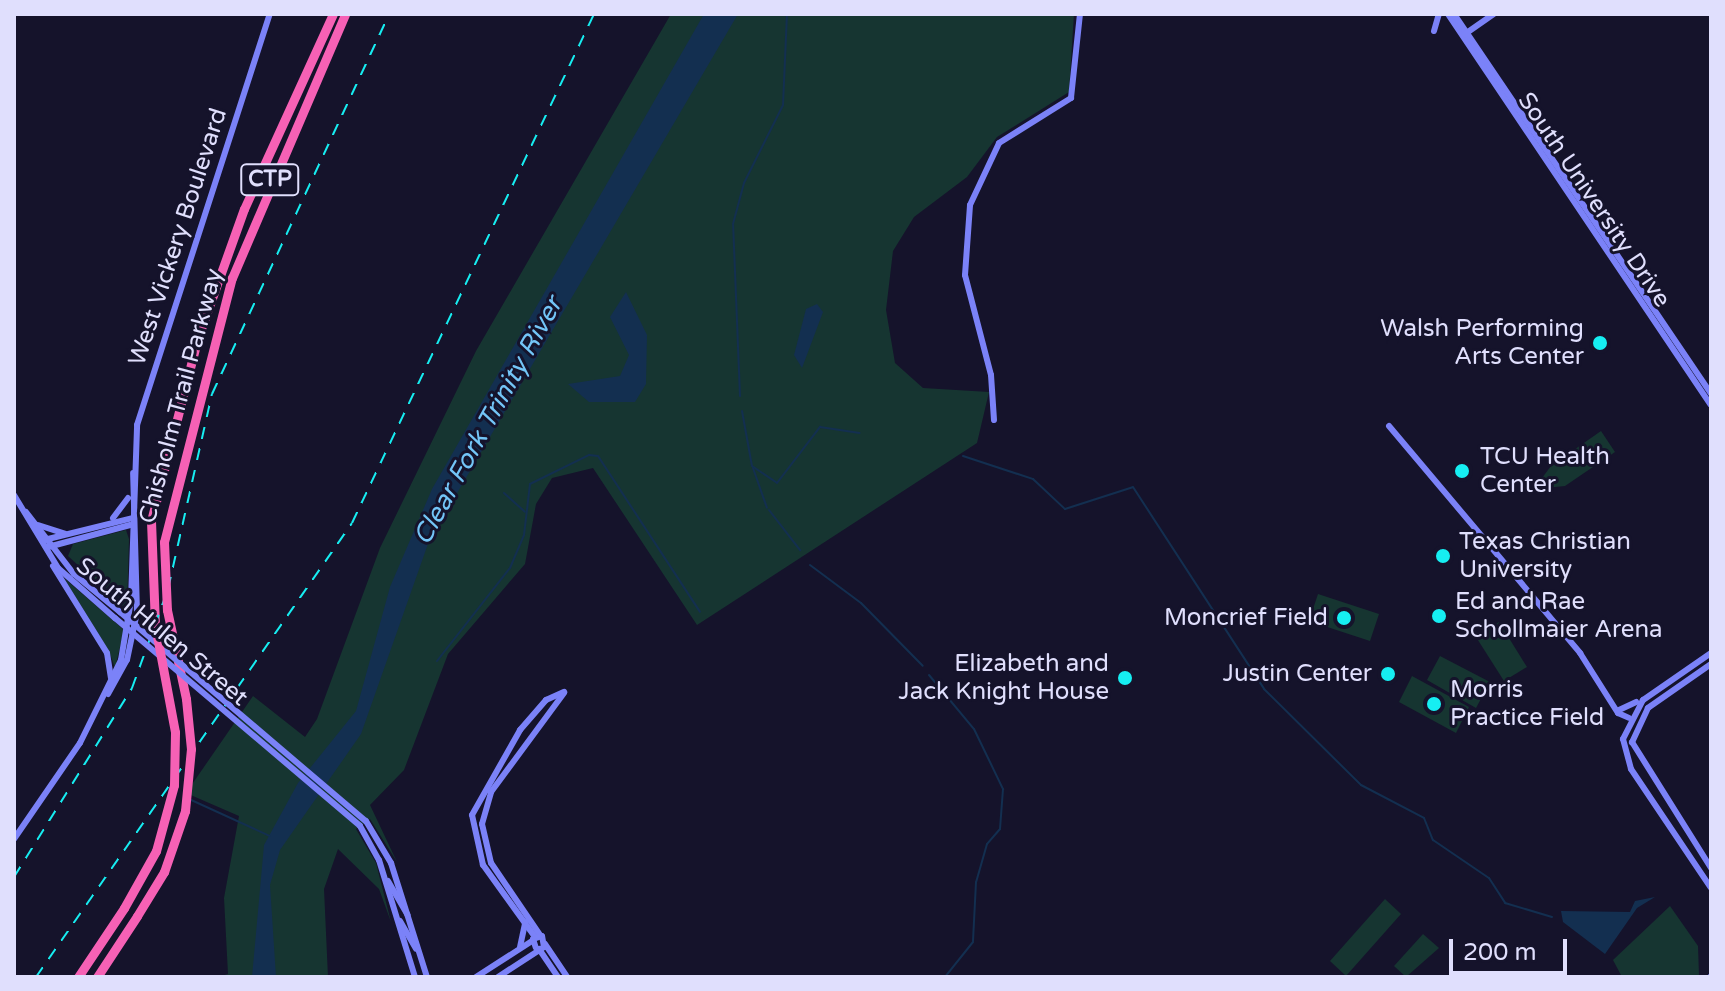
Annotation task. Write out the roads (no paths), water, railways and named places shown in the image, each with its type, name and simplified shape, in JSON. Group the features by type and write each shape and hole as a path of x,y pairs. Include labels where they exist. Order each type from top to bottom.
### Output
{"highway":[{"name":"Chisholm Trail Parkway","path":"78,977 124,908 156,851 175,773 149,541 182,396 197,340 241,217 333,14"},
{"name":"Chisholm Trail Parkway","path":"97,977 137,916 175,844 190,779 164,542 199,391 256,212 345,14"}],"main road":[{"name":"West Vickery Boulevard","path":"133,521 130,495 143,407 270,14"},
{"path":"994,420 991,375 965,275 970,205 999,143 1052,116 1073,93 1080,14"},
{"path":"1434,31 1439,14"},
{"name":"South University Drive","path":"1448,14 1711,394"},
{"name":"South University Drive","path":"1454,14 1464,34 1711,405"},
{"path":"1464,34 1494,14"},
{"path":"1389,426 1580,653 1617,709 1625,729 1628,763 1711,888"},
{"name":"West Vickery Boulevard","path":"14,839 109,690 130,611 133,473"},
{"path":"14,495 23,509"},
{"path":"108,522 130,495"},
{"name":"South Hulen Street","path":"23,509 37,525 46,544"},
{"name":"South Hulen Street","path":"23,509 74,585 117,615 363,824 408,915 427,977"},
{"path":"46,544 108,522 133,521"},
{"path":"46,544 133,521"},
{"path":"37,525 68,534"},
{"path":"46,544 110,659 109,690"},
{"path":"1617,709 1656,690 1711,653"},
{"path":"1629,718 1642,714 1710,663"},
{"path":"1625,729 1629,718 1656,690"},
{"path":"558,977 546,960 538,942 491,863 482,824 491,792 564,692 546,700 520,730 472,815 483,865 538,942 567,977"},
{"path":"1617,709 1629,718 1637,758 1711,868"},
{"path":"1632,737 1642,714"},
{"name":"South Hulen Street","path":"363,824 385,879 415,977"},
{"path":"385,879 408,915"},
{"path":"398,921 422,959"},
{"path":"519,947 525,923"},
{"path":"476,977 519,947 538,942"},
{"path":"498,977 526,957 538,942"},
{"path":"526,957 546,960"}],"water":[{"name":"Clear Fork Trinity River","path":"704,14 738,14 429,541 361,734 280,850 270,885 276,977 252,977 264,845 298,783 356,711 390,587 432,489"},
{"path":"626,292 647,335 646,384 635,402 589,402 568,384 620,376 629,355 610,317"},
{"path":"817,304 823,312 802,368 794,355 806,309"},
{"path":"1655,897 1637,908 1605,954 1563,922 1561,911 1630,912 1635,901"}],"waterway":[{"path":"740,396 733,224 744,183 783,105 787,14"},
{"path":"742,411 752,466 777,483 820,427 860,433"},
{"path":"437,661 510,568 524,535 530,484 589,455 598,456 700,612"},
{"path":"963,456 1033,479 1065,509 1133,487 1264,689 1361,785 1424,818 1433,840 1489,878 1505,903 1552,917"},
{"path":"753,468 767,508"},
{"path":"504,493 525,512"},
{"path":"769,510 800,550"},
{"path":"810,565 861,603 923,666"},
{"path":"929,675 974,729 1003,789 1000,829 987,844 976,882 973,942 945,977"},
{"path":"189,799 270,836"}],"railway":[{"path":"14,877 132,688 168,589 212,394 389,14"},
{"path":"36,977 352,523 594,14"}],"place":[{"name":"Walsh Performing Arts Center","path":"1600,343"},
{"name":"TCU Health Center","path":"1462,471"},
{"name":"Texas Christian University","path":"1443,556"},
{"name":"Ed and Rae Schollmaier Arena","path":"1439,616"},
{"name":"Moncrief Field","path":"1344,618"},
{"name":"Justin Center","path":"1388,674"},
{"name":"Elizabeth and Jack Knight House","path":"1125,678"},
{"name":"Morris Practice Field","path":"1434,704"}]}
